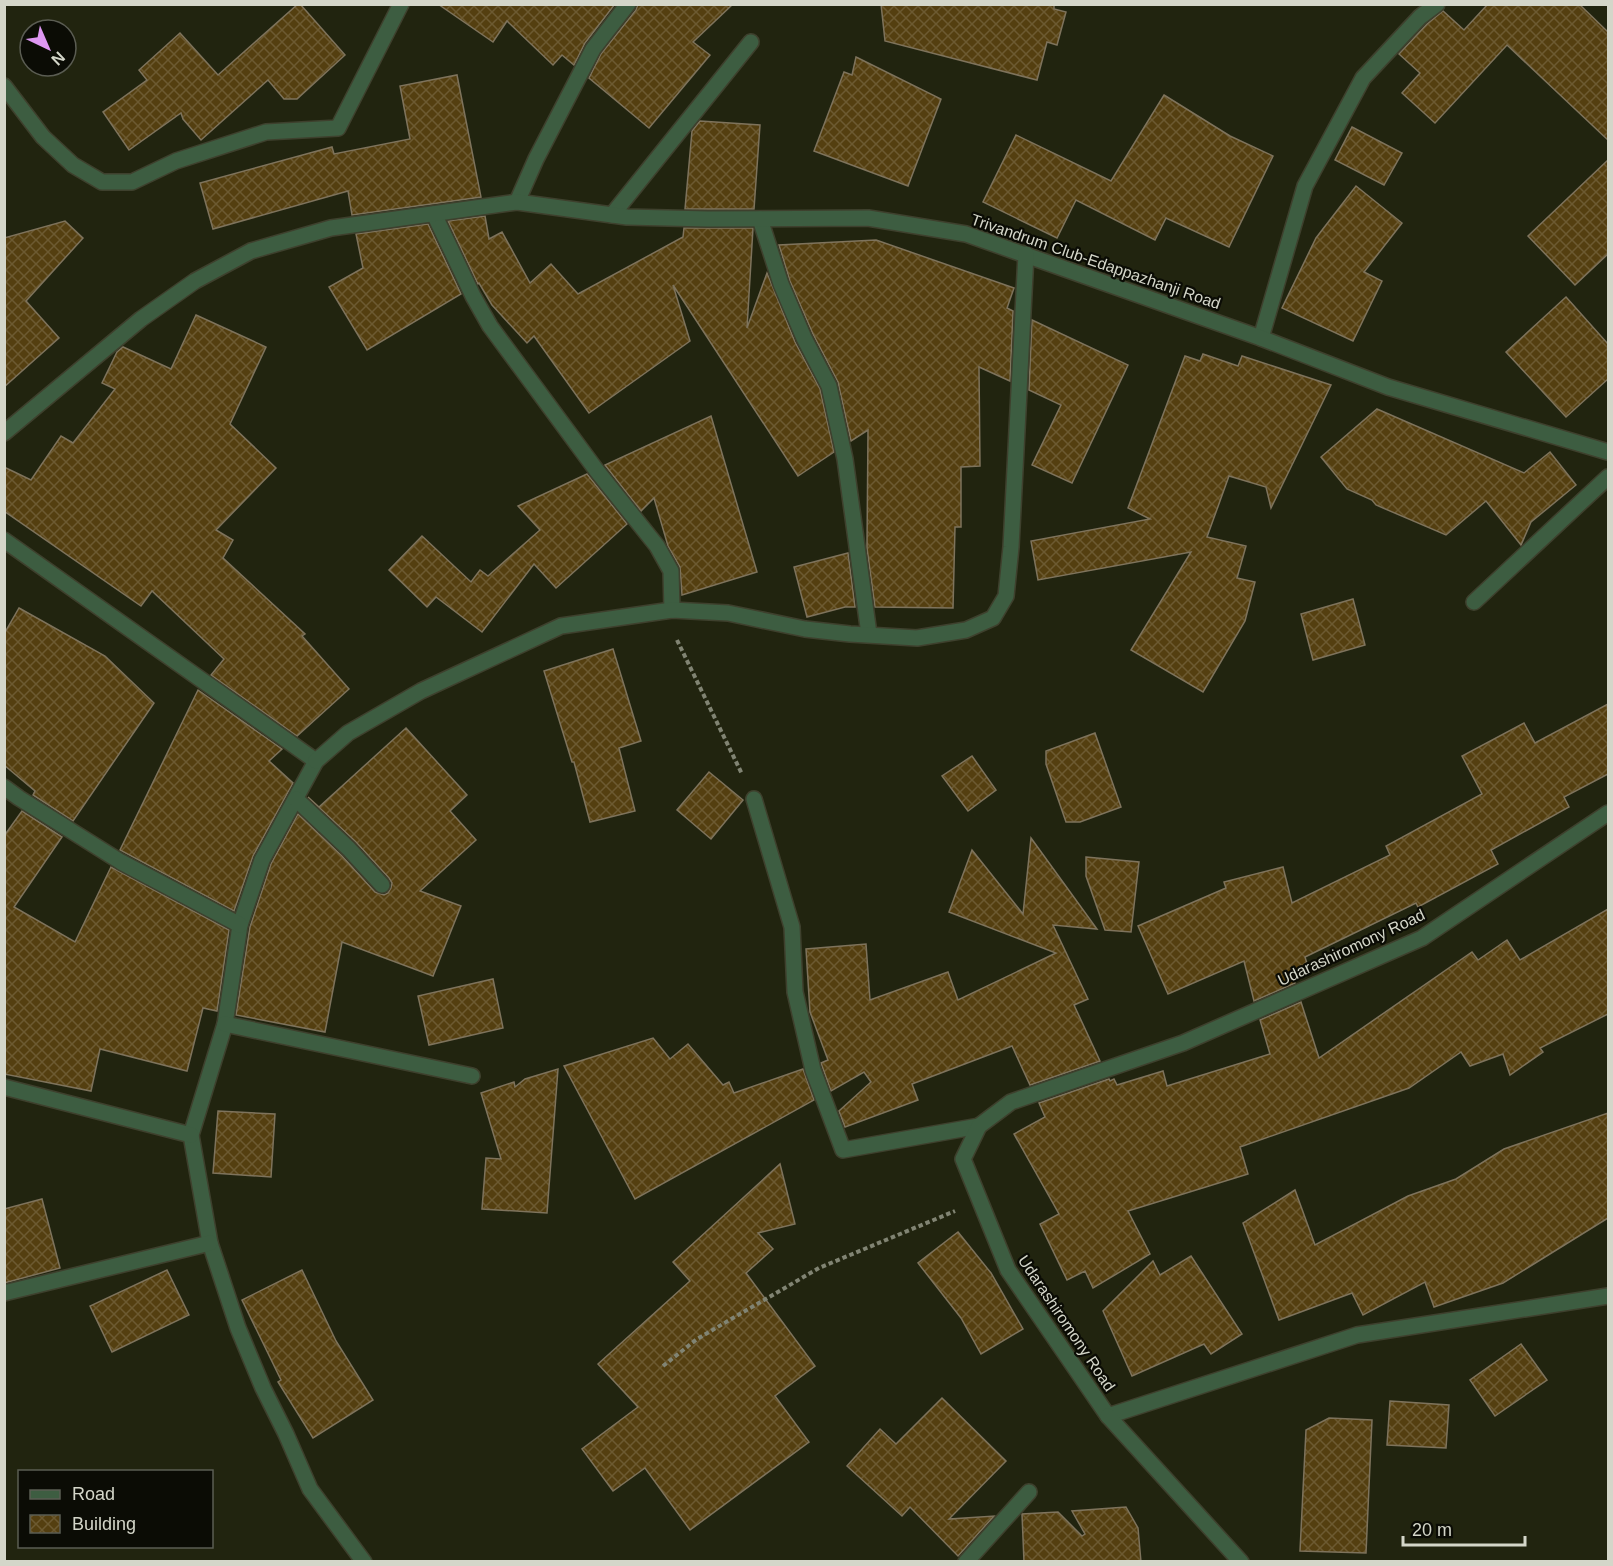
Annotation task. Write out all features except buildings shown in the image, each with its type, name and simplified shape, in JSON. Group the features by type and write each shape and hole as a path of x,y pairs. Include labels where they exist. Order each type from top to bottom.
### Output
{"street":[{"path":"4,86 43,137 74,165 102,182 132,182 176,161 266,132 338,128 401,4"},
{"path":"517,202 536,159 593,49 628,4"},
{"path":"1261,338 1305,186 1363,78 1420,17 1437,4"},
{"path":"612,215 751,42"},
{"name":"Trivandrum Club-Edappazhanji Road","path":"4,433 141,320 195,281 251,251 331,228 517,202 627,217 868,218 966,234 1261,338 1388,387 1608,452"},
{"path":"435,214 473,296 490,326 597,471 657,546 671,571 668,611"},
{"path":"760,219 782,284 804,338 829,386 845,459 869,634"},
{"path":"364,1562 310,1489 238,1328 210,1243 191,1135 225,1024 240,925 262,860 316,761 348,733 421,691 561,626 668,611 728,613 805,629 916,638 966,630 993,618 1005,596 1011,548 1026,254"},
{"path":"1474,602 1608,477"},
{"path":"4,540 316,761"},
{"path":"4,787 121,862 240,925"},
{"path":"296,799 349,849 382,885"},
{"path":"754,799 792,927 795,992 813,1070 843,1150 979,1126"},
{"name":"Udarashiromony Road","path":"1608,813 1422,938 1183,1043 1011,1101 979,1126 963,1158 1008,1270 1108,1416 1357,1335 1608,1296"},
{"path":"225,1024 472,1076"},
{"path":"4,1088 191,1135"},
{"path":"4,1293 210,1243"},
{"path":"1108,1416 1241,1562"},
{"path":"966,1562 1029,1492"}],"path":[{"path":"668,611 754,799"},
{"path":"663,1366 697,1339 819,1268 980,1200"}]}
